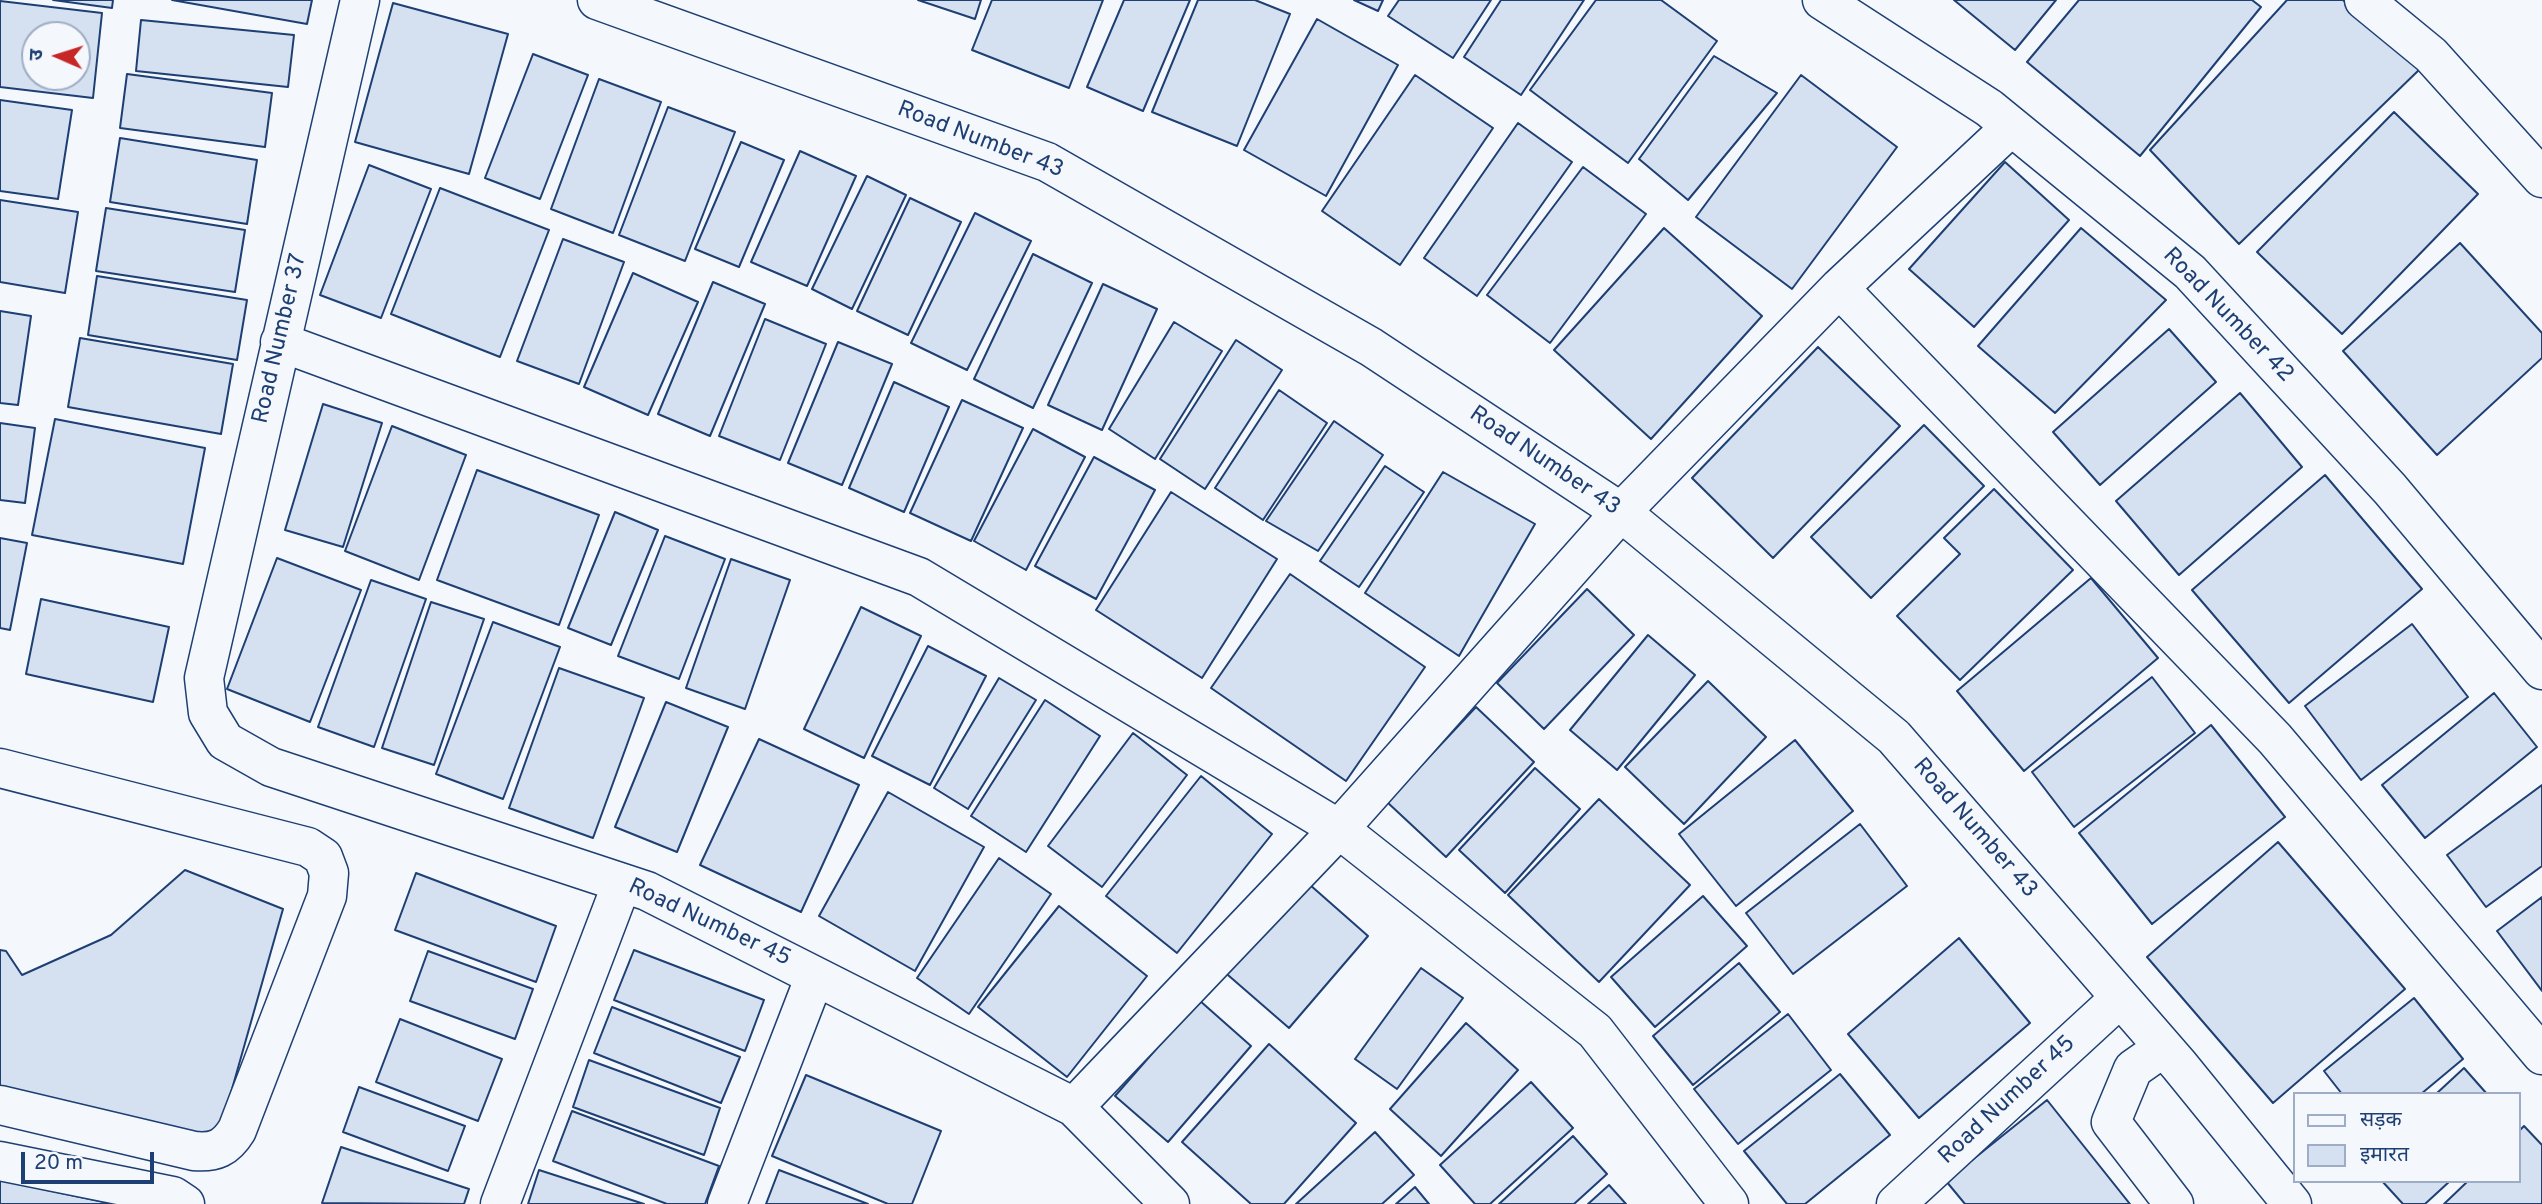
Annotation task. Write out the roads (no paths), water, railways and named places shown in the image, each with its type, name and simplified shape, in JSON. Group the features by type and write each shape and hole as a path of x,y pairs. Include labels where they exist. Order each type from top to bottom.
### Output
{"street":[{"name":"Road Number 37","path":"204,678 360,0"},
{"name":"Road Number 43","path":"597,0 1047,162 1371,347 1621,512 1894,737 2163,1048 2292,1204"},
{"name":"Road Number 42","path":"1822,0 1989,108 2190,272 2390,489 2542,670"},
{"path":"2364,0 2431,55 2542,178"},
{"path":"1074,1107 1339,829 1621,512 1839,288 2011,127"},
{"path":"1839,288 2275,739 2542,1055"},
{"path":"280,342 919,577 1339,829 1595,1031 1729,1204"},
{"name":"Road Number 45","path":"204,678 208,713 225,741 271,767 648,891 1074,1107 1170,1204"},
{"path":"0,768 309,847 323,857 328,873 327,896 237,1130 219,1150 194,1151 0,1105"},
{"path":"500,1204 622,883"},
{"path":"727,1204 815,976"},
{"name":"Road Number 45","path":"1896,1204 2120,998"},
{"path":"2163,1048 2133,1069 2111,1122 2174,1204"},
{"path":"0,1161 173,1196 185,1204"}]}
